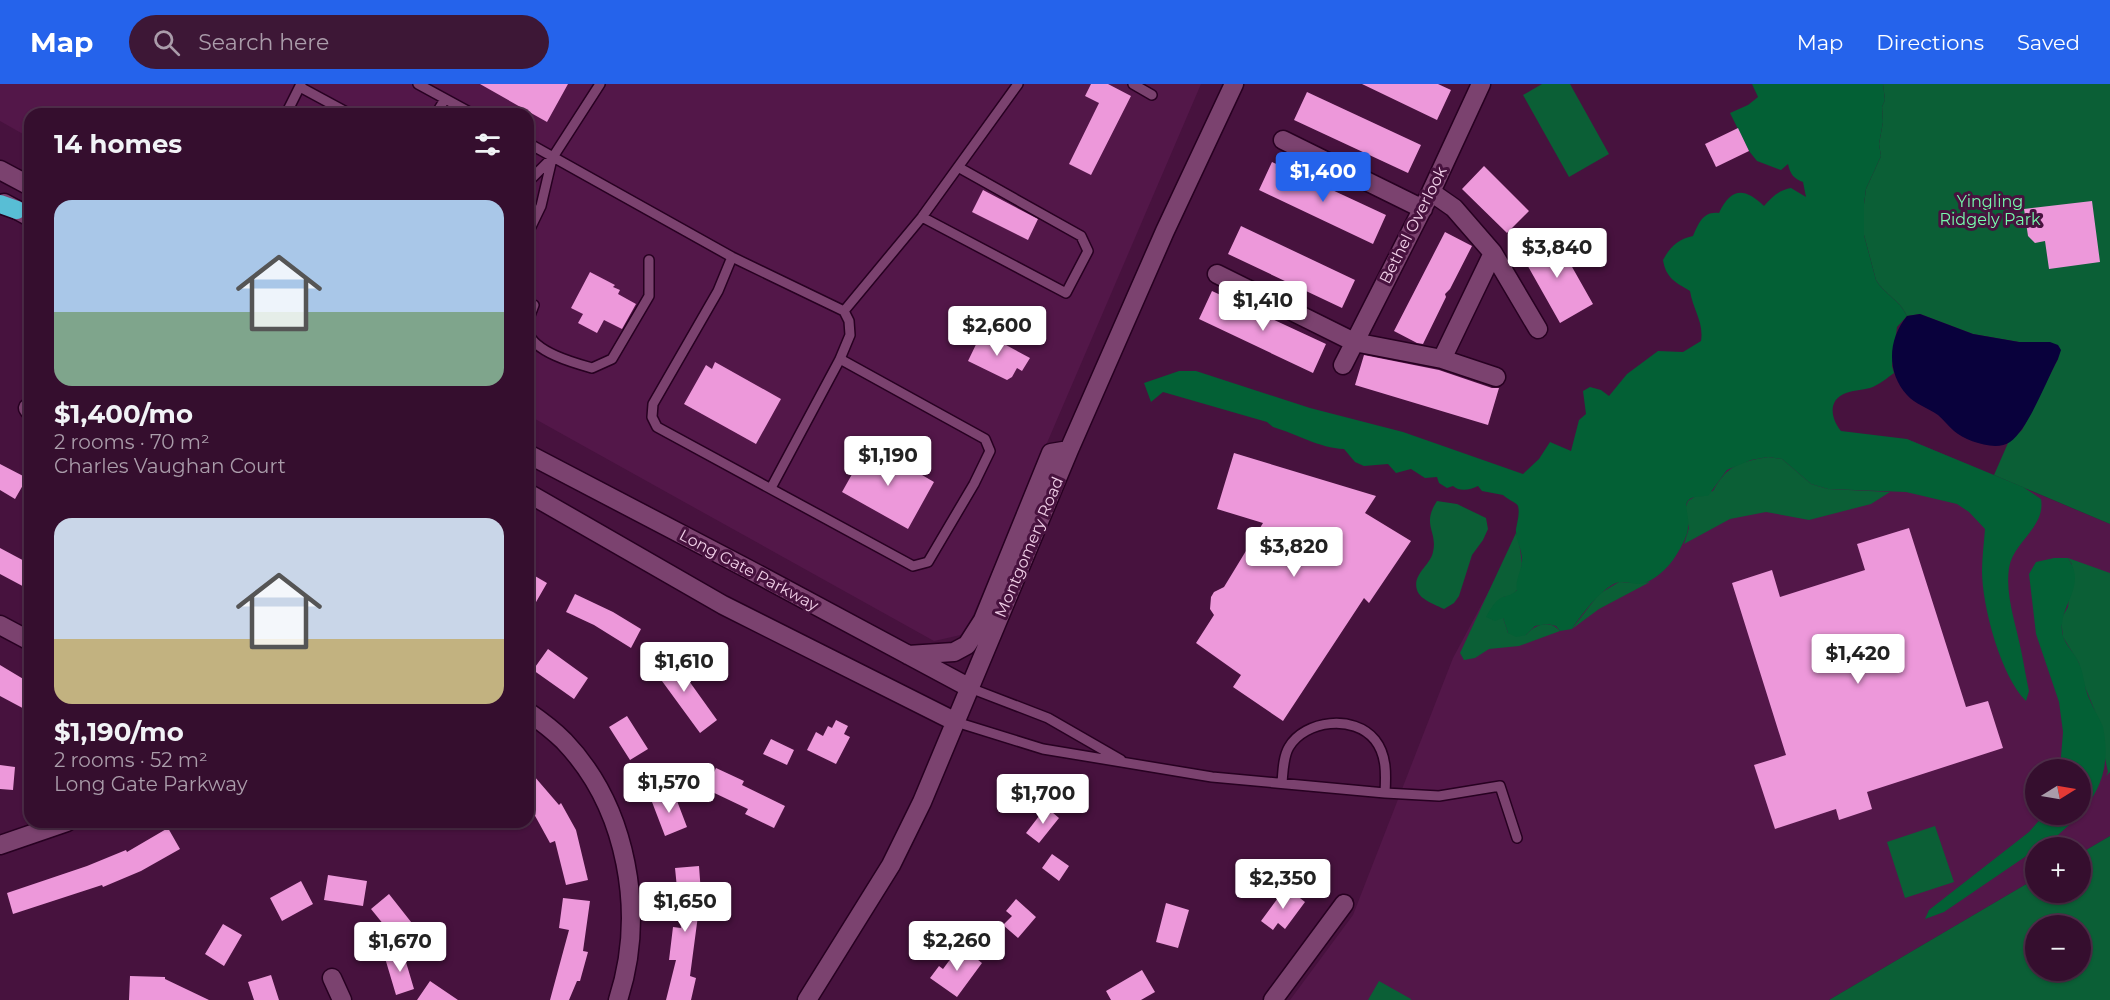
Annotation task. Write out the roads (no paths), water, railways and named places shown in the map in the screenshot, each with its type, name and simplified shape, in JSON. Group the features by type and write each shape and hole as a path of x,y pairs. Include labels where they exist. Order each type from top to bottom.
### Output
{"highway":[{"path":"0,202 24,214"}],"street":[{"name":"Montgomery Road","path":"807,1000 891,865 922,802 1069,450 1165,231 1234,84"},
{"name":"Bethel Overlook","path":"1343,365 1427,200 1481,84"},
{"path":"1283,140 1427,200 1454,208 1493,253 1538,329"},
{"path":"0,170 24,183"},
{"path":"1442,359 1493,253"},
{"path":"1217,274 1354,342 1442,359 1496,377"},
{"path":"908,655 954,651 967,645 982,620 1051,453 1069,450"},
{"name":"Long Gate Parkway","path":"534,457 970,688"},
{"path":"534,496 723,605 956,722"},
{"path":"0,625 24,638"},
{"path":"534,716 565,743 592,778 621,844 629,883 631,914 630,946 618,1000"},
{"path":"0,845 50,828"},
{"path":"1273,1000 1344,904"},
{"path":"332,978 342,1000"}],"lane":[{"path":"418,84 462,108"},
{"path":"534,176 553,157 600,84"},
{"path":"844,311 922,217 1018,84"},
{"path":"1133,84 1152,95"},
{"path":"288,108 301,85 340,108"},
{"path":"440,108 445,99"},
{"path":"534,147 732,257 844,311 849,321 849,336 840,359 771,488"},
{"path":"534,221 541,206 553,157"},
{"path":"922,217 1066,293 1088,251 1081,236 958,167"},
{"path":"732,257 718,291 653,404 652,417 657,426 913,566 928,562 974,484 990,451 985,439 840,359"},
{"path":"534,343 570,362 592,368 612,359 649,296 649,260"},
{"path":"970,688 1048,718 1125,763"},
{"path":"956,722 1044,749 1212,777 1439,796 1500,786 1517,838"},
{"path":"1282,783 1288,747 1298,736 1313,727 1327,723 1343,724 1360,729 1374,739 1385,763 1385,793"}],"park label":[{"name":"Yingling Ridgely Park","path":"1990,210"}]}
